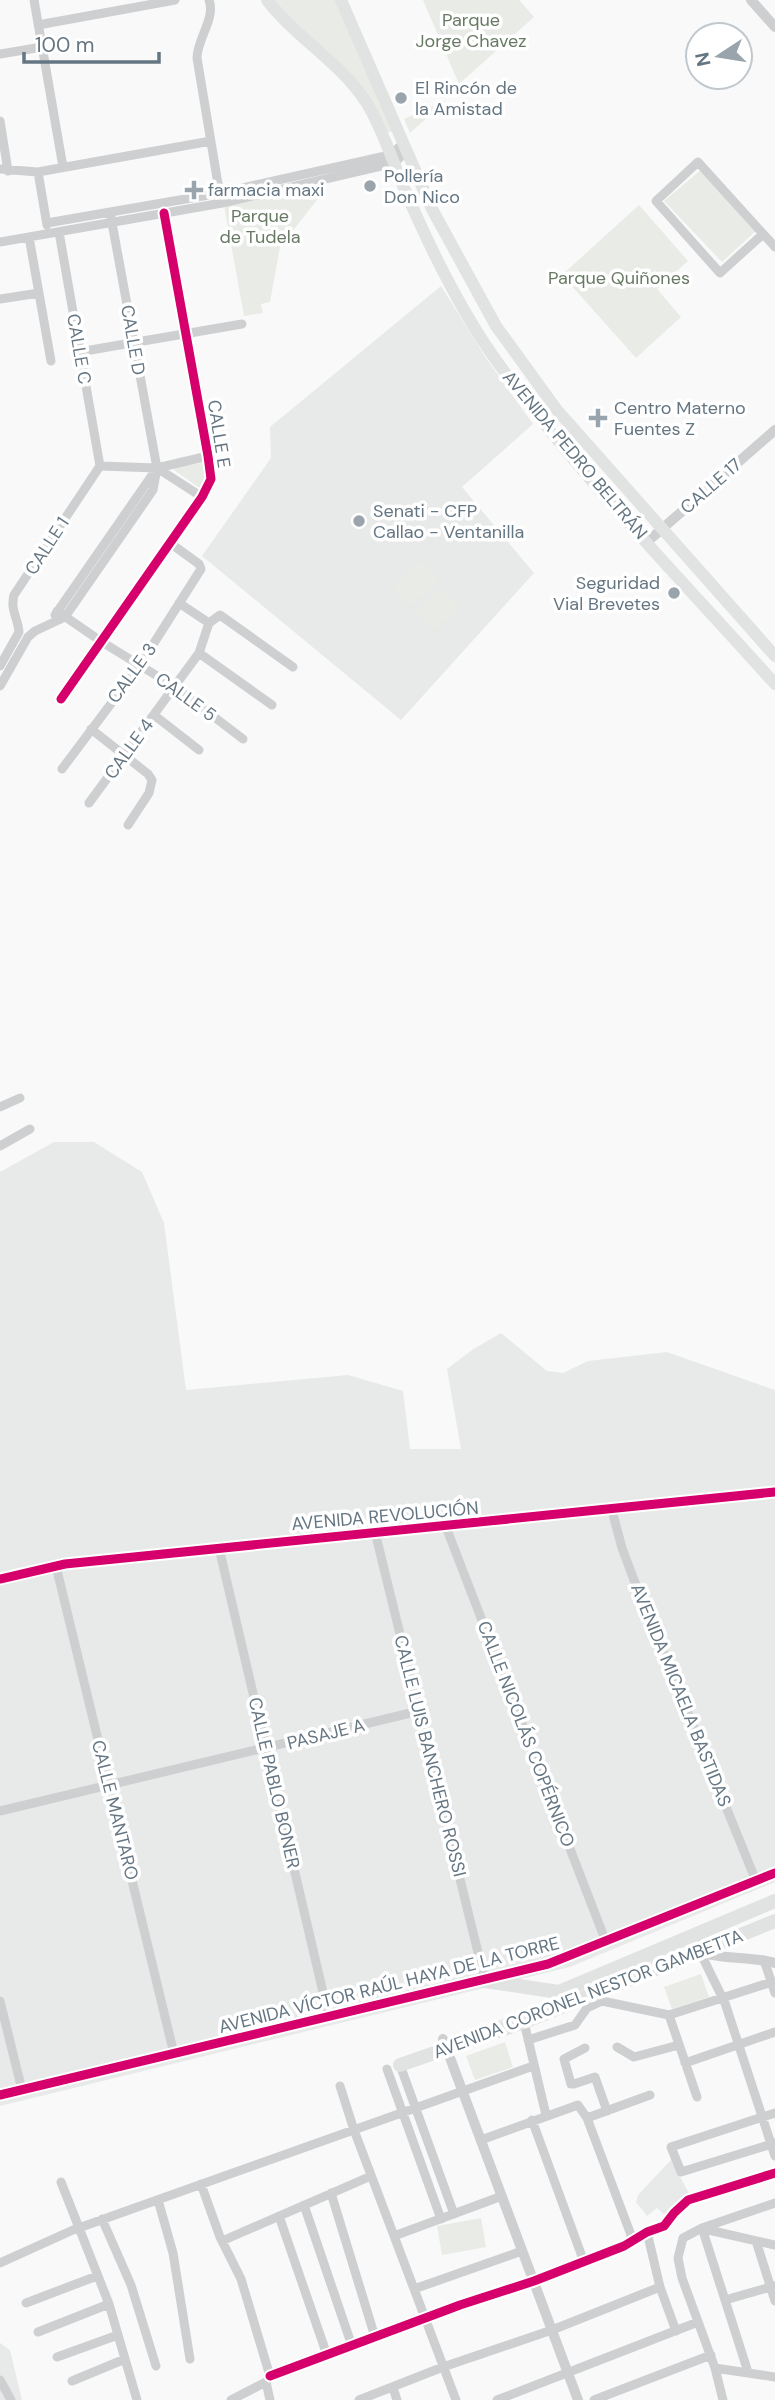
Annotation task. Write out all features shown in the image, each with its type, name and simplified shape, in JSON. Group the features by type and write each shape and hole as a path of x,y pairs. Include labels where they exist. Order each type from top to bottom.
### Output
{"highway":[{"name":"AVENIDA CORONEL NESTOR GAMBETTA","path":"485,1981 559,1992 775,1901"},
{"name":"AVENIDA CORONEL NESTOR GAMBETTA","path":"394,2067 445,2044 524,2022 775,1921"},
{"path":"709,1928 708,1936 715,1945"},
{"path":"664,1947 671,1954 670,1963"}],"main road":[{"name":"AVENIDA PEDRO BELTRÁN","path":"267,0 289,27 350,81 366,102 432,248 475,327 500,366 557,440 775,684"},
{"name":"AVENIDA PEDRO BELTRÁN","path":"341,0 448,239 510,347 557,410 775,656"}],"street":[{"path":"34,0 63,167"},
{"path":"38,25 175,0"},
{"path":"209,0 211,11 198,47 197,58 221,198"},
{"path":"754,1 775,27"},
{"path":"0,54 42,47"},
{"path":"0,121 4,170 38,172 211,141"},
{"path":"0,242 164,213 392,159 405,148"},
{"path":"763,234 720,273 656,201 698,162 775,247"},
{"path":"38,172 49,234"},
{"path":"47,223 221,198"},
{"name":"CALLE D","path":"110,212 157,468"},
{"name":"CALLE E","path":"61,699 202,497 211,479 164,213"},
{"name":"CALLE C","path":"59,232 100,466"},
{"path":"29,237 51,361"},
{"path":"0,299 39,293"},
{"path":"79,352 242,324"},
{"name":"CALLE 17","path":"648,542 775,430"},
{"path":"100,466 157,468 208,456"},
{"name":"CALLE 1","path":"23,634 13,613 14,595 100,466"},
{"path":"157,468 202,497"},
{"path":"0,666 23,634 48,624 61,614 153,490 157,468"},
{"name":"CALLE 3","path":"62,769 140,665 201,569 200,564 170,543"},
{"path":"179,603 209,623 220,615 293,667"},
{"name":"CALLE 5","path":"61,614 175,687 243,739"},
{"name":"CALLE 4","path":"89,803 199,653 209,623"},
{"path":"0,686 23,634"},
{"path":"199,653 272,705"},
{"path":"154,715 199,750"},
{"path":"91,729 152,780 149,793 128,825"},
{"path":"0,1107 20,1098"},
{"path":"0,1146 30,1129"},
{"name":"AVENIDA REVOLUCIÓN","path":"0,1579 56,1566 775,1492"},
{"name":"AVENIDA MICAELA BASTIDAS","path":"611,1507 634,1580 756,1881"},
{"name":"CALLE NICOLÁS COPÉRNICO","path":"446,1527 606,1942"},
{"name":"CALLE LUIS BANCHERO ROSSI","path":"375,1532 485,1981"},
{"name":"CALLE PABLO BONER","path":"219,1548 329,2018"},
{"name":"CALLE MANTARO","path":"56,1566 174,2054"},
{"name":"PASAJE A","path":"0,1811 419,1711"},
{"name":"AVENIDA VÍCTOR RAÚL HAYA DE LA TORRE","path":"0,2095 485,1981 567,1958 775,1873"},
{"path":"693,1935 722,1998 774,2143 775,2156"},
{"path":"700,1952 770,1961 775,1993"},
{"path":"528,2040 575,2025 587,2008 602,2001 669,2015 772,1982"},
{"path":"0,2001 22,2090"},
{"path":"669,2015 697,2097"},
{"path":"524,2022 546,2115"},
{"path":"685,2063 775,2032"},
{"path":"445,2044 578,2400"},
{"path":"617,2047 634,2057 679,2045"},
{"path":"585,2048 564,2059 568,2080 574,2084 595,2077 607,2110"},
{"path":"0,2263 103,2219 533,2066"},
{"path":"394,2067 414,2109 453,2214"},
{"path":"394,2067 402,2113 441,2219"},
{"path":"340,2086 354,2130 456,2400"},
{"path":"587,2118 650,2095"},
{"path":"481,2140 578,2105 587,2118 631,2235 630,2242"},
{"path":"774,2143 681,2172 671,2147 775,2113"},
{"path":"533,2120 584,2262"},
{"path":"231,2400 268,2379 327,2355 534,2281 630,2242 664,2226 688,2200 775,2173"},
{"path":"222,2241 371,2176"},
{"path":"61,2182 109,2304 137,2400"},
{"path":"201,2184 222,2241 241,2279 268,2379 270,2400"},
{"path":"331,2193 375,2337"},
{"path":"394,2236 502,2196"},
{"path":"158,2200 173,2253 190,2359"},
{"path":"723,2400 711,2356 682,2278 678,2258 683,2238 702,2228 775,2203"},
{"path":"304,2205 352,2346"},
{"path":"279,2216 327,2355"},
{"path":"103,2219 131,2285 156,2366"},
{"path":"702,2228 775,2245"},
{"path":"702,2228 748,2372"},
{"path":"647,2232 660,2287 676,2331"},
{"path":"756,2241 773,2286 775,2301"},
{"path":"414,2289 522,2251"},
{"path":"26,2302 97,2276"},
{"path":"725,2300 773,2286"},
{"path":"364,2399 660,2287"},
{"path":"38,2333 109,2304"},
{"path":"497,2400 698,2322"},
{"path":"57,2357 118,2335"},
{"path":"594,2400 711,2356"},
{"path":"72,2381 125,2360"},
{"path":"715,2368 775,2377"},
{"path":"0,2380 11,2400"},
{"path":"393,2388 397,2400"}],"shaded area":[{"name":"Senati - CFP Callao - Ventanilla","path":"441,286 486,358 533,424 462,487 534,573 401,720 202,556 271,458 270,427"},
{"path":"54,1142 94,1142 142,1172 164,1223 186,1390 348,1375 403,1391 410,1449 461,1449 447,1369 501,1333 547,1371 563,1373 588,1361 667,1352 775,1390 775,1882 570,1967 0,2106 0,1172"},
{"path":"671,2160 690,2195 668,2218 657,2208 647,2216 636,2202 638,2195"},
{"path":"0,2343 10,2350 22,2400 0,2400"}],"green space":[{"path":"270,0 337,0 393,131 384,134 380,121"},
{"name":"Parque Jorge Chavez","path":"423,0 519,0 534,17 459,84"},
{"path":"447,100 410,133 404,119"},
{"path":"702,169 757,230 722,262 664,201"},
{"name":"Parque de Tudela","path":"313,185 320,196 280,247 270,302 261,304 263,313 244,316 224,205"},
{"name":"Parque Quiñones","path":"639,205 688,261 657,289 681,317 636,358 562,275"},
{"path":"207,462 207,480 201,489 174,470 174,468"},
{"path":"422,560 439,582 409,606 392,584"},
{"path":"443,588 461,607 433,631 414,613"},
{"path":"655,1956 656,1962 462,2038 463,2035"},
{"path":"701,1974 709,1997 672,2009 664,1987"},
{"path":"505,2042 513,2067 475,2080 466,2056"},
{"path":"481,2218 486,2247 442,2255 437,2226"}],"cycle path":[{"path":"61,699 202,497 211,479 164,213"},
{"path":"0,1579 65,1564 775,1492"},
{"path":"0,2095 548,1964 775,1873"},
{"path":"270,2376 624,2246 647,2232 664,2226 688,2200 775,2173"}],"place":[{"name":"El Rincón de la Amistad","path":"401,98"},
{"name":"Pollería Don Nico","path":"370,186"},
{"name":"farmacia maxi","path":"194,190"},
{"name":"Centro Materno Fuentes Z","path":"598,418"},
{"name":"Senati - CFP Callao - Ventanilla","path":"359,521"},
{"name":"Seguridad Vial Brevetes","path":"674,593"}]}
